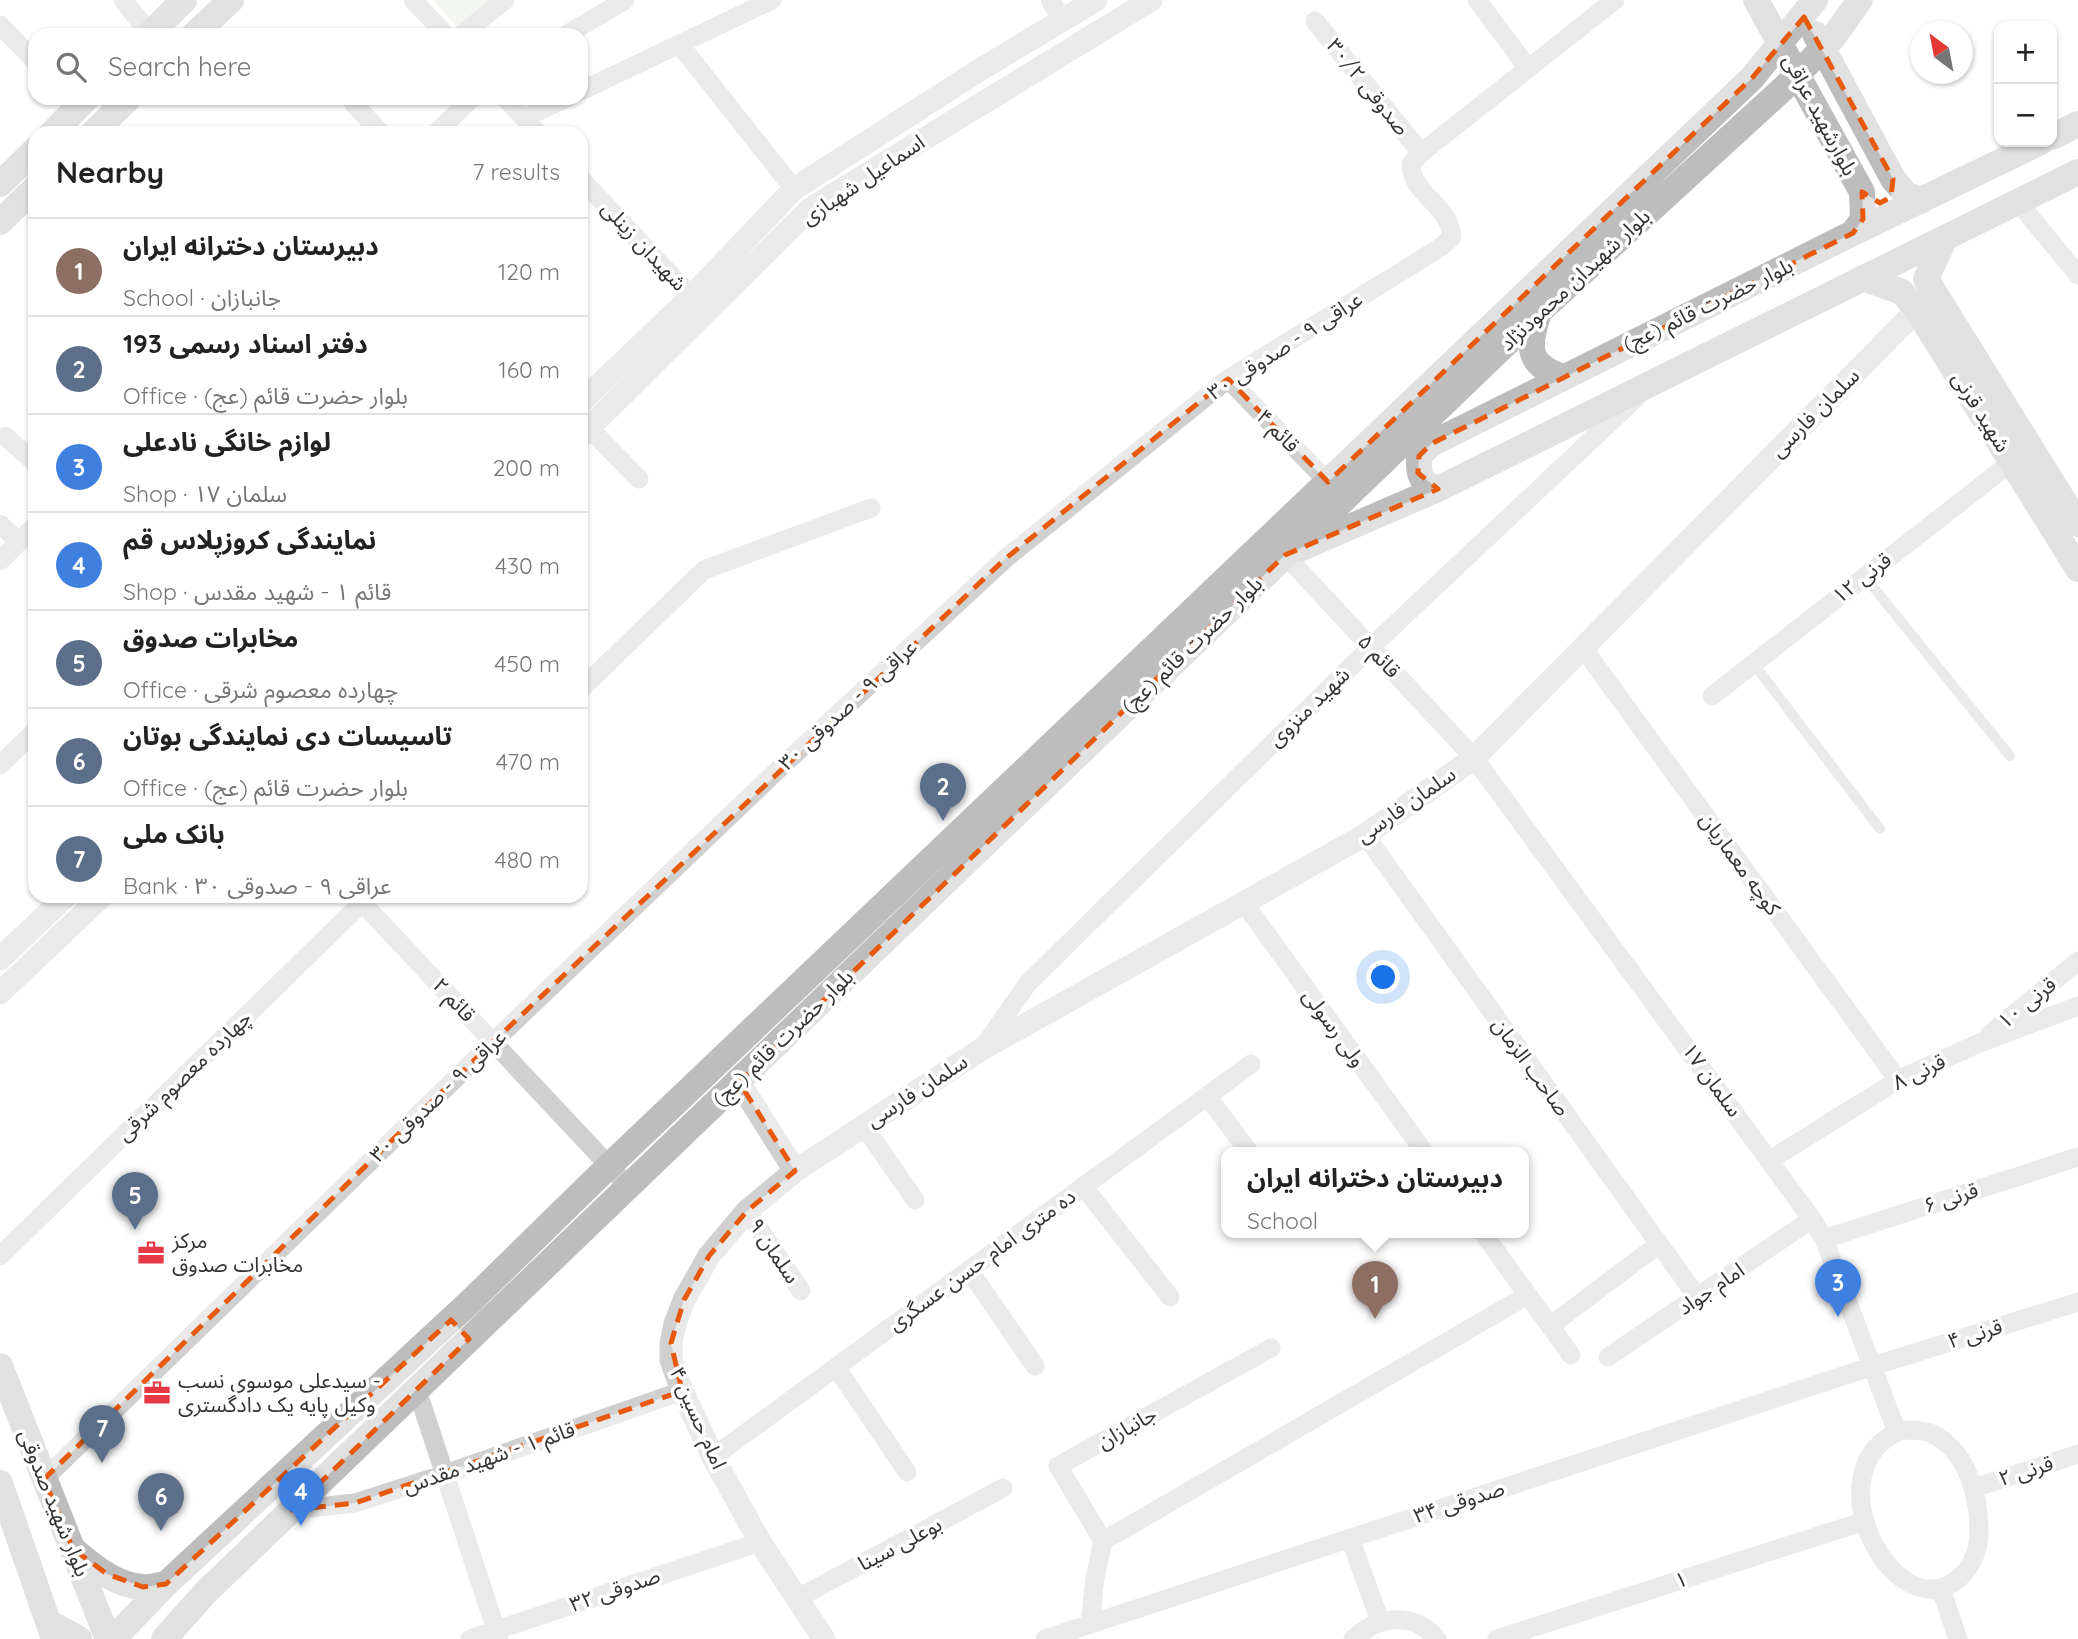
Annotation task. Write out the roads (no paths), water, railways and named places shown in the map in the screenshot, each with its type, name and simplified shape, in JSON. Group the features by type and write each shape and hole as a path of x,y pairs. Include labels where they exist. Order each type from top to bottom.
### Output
{"main road":[{"path":"156,28 184,0"},
{"path":"201,28 231,0"},
{"name":"بلوارشهید عراقی","path":"1756,0 1862,192 1863,219 1853,233"},
{"name":"بلوار شهیدان محمودنژاد","path":"1273,550 1773,99 1824,47 1860,0"},
{"name":"بلوارشهید عراقی","path":"1804,6 1894,179 1906,194 1921,201"},
{"name":"بلوار شهیدان محمودنژاد","path":"1273,550 1328,482 1752,78 1782,43 1804,6"},
{"path":"58,126 76,105"},
{"path":"100,126 122,105"},
{"path":"2057,134 2078,124"},
{"name":"بلوار حضرت قائم (عج)","path":"1438,489 1427,486 1418,473 1419,456 1431,444 2031,147"},
{"path":"0,184 28,157"},
{"name":"بلوار حضرت قائم (عج)","path":"111,1639 166,1584 472,1300 609,1166 1273,550 1438,489 2078,172"},
{"path":"1862,192 1881,203 1891,197 1894,179"},
{"path":"0,222 28,195"},
{"path":"1910,301 1905,280 1915,275 1927,279 1944,238"},
{"path":"1863,278 1910,301"},
{"name":"شهید قرنی","path":"1927,279 2078,524"},
{"name":"شهید قرنی","path":"1910,301 2078,569"},
{"path":"1539,312 1531,335 1534,359 1543,369 1563,377"},
{"name":"بلوار حضرت قائم (عج)","path":"164,1639 206,1592 739,1082 1273,550"},
{"name":"بلوار شهید صدوقی","path":"0,1366 111,1639"},
{"name":"بلوار شهید صدوقی","path":"0,1483 5,1514 51,1631"},
{"path":"73,1549 91,1564 123,1583 143,1587 166,1584"},
{"path":"51,1631 79,1639"}],"street":[{"path":"123,0 145,28"},
{"path":"413,0 439,28"},
{"path":"470,28 505,0"},
{"path":"578,28 625,0"},
{"path":"588,88 772,0"},
{"path":"1050,0 1062,20"},
{"name":"اسماعیل شهبازی","path":"588,429 699,305 794,189 978,71 1096,0"},
{"name":"اسماعیل شهبازی","path":"588,396 810,209 1151,0"},
{"path":"1477,0 1528,68"},
{"path":"1421,153 1615,0"},
{"name":"صدوقی ۳۰/۲","path":"1315,22 1421,153"},
{"path":"0,25 28,54"},
{"path":"680,45 794,189"},
{"path":"355,105 374,126"},
{"path":"443,126 465,105"},
{"path":"512,105 531,126"},
{"path":"524,118 552,105"},
{"name":"عراقی ۹ - صدوقی ۳۰","path":"44,1479 493,1042 1005,558 1227,379 1441,247 1452,237 1451,224 1414,180 1411,164 1421,153"},
{"name":"شهیدان زینلی","path":"588,195 699,305"},
{"path":"2018,202 2078,275"},
{"name":"سلمان فارسی","path":"795,1171 982,1049 1365,835 1474,758 1583,648 1910,301"},
{"name":"قائم ۴","path":"1227,379 1328,482"},
{"name":"شهید منزوی","path":"982,1049 1028,983 1371,647 1654,381"},
{"path":"588,435 639,479"},
{"path":"5,436 28,457"},
{"name":"قرنی ۱۲","path":"1712,695 2012,461"},
{"path":"588,682 704,569 871,508"},
{"path":"0,524 19,542"},
{"path":"0,561 28,533"},
{"name":"قائم ۵","path":"1273,550 1371,647 1474,758"},
{"name":"کوچه معماریان","path":"1583,648 1898,1080"},
{"path":"0,765 28,738"},
{"name":"سلمان ۱۷","path":"1474,758 1812,1219 1824,1239 1897,1432"},
{"name":"صاحب الزمان","path":"1365,835 1698,1298"},
{"path":"0,959 59,903"},
{"path":"0,993 95,903"},
{"name":"چهارده معصوم شرقی","path":"0,1256 357,903"},
{"name":"قائم ۲","path":"367,903 629,1187"},
{"name":"ولی رسولی","path":"1244,904 1421,1147"},
{"name":"قرنی ۱۰","path":"1977,1044 2078,961"},
{"name":"قرنی ۸","path":"1770,1160 1898,1080 1977,1044 2078,1006"},
{"name":"ده متری امام حسن عسگری","path":"713,1457 1251,1063"},
{"path":"739,1082 795,1171"},
{"path":"1207,1096 1245,1147"},
{"path":"864,1126 915,1200"},
{"name":"قرنی ۶","path":"1824,1239 2078,1157"},
{"name":"امام حسین ۴","path":"795,1171 747,1211 709,1256 684,1300 675,1324 671,1360 682,1391 713,1457 760,1542 824,1639"},
{"path":"1083,1186 1170,1297"},
{"name":"سلمان ۹","path":"747,1211 801,1292"},
{"name":"امام جواد","path":"1608,1357 1812,1219"},
{"path":"1487,1238 1571,1355"},
{"path":"1550,1326 1659,1244"},
{"path":"969,1270 1035,1366"},
{"path":"1090,1624 1094,1578 1103,1541 1528,1295"},
{"name":"قرنی ۴","path":"1873,1366 2078,1302"},
{"name":"جانبازان","path":"1103,1541 1058,1466 1272,1348"},
{"name":"صدوقی ۳۴","path":"1045,1639 1873,1366"},
{"path":"836,1367 907,1472"},
{"path":"417,1390 498,1635"},
{"name":"قائم ۱ - شهید مقدس","path":"292,1510 355,1503 682,1391"},
{"path":"1902,1430 1923,1431 1938,1437 1952,1450 1974,1488 1979,1514 1979,1536 1970,1566 1960,1577 1941,1588 1923,1589 1896,1575 1877,1549 1865,1521 1860,1485 1864,1466 1872,1451 1885,1437 1902,1430"},
{"name":"قرنی ۲","path":"1974,1488 2078,1454"},
{"name":"بوعلی سینا","path":"796,1599 1003,1488"},
{"name":"۱","path":"1497,1639 1865,1521"},
{"path":"1350,1538 1380,1621"},
{"name":"صدوقی ۳۲","path":"470,1639 498,1635 760,1542"},
{"path":"1941,1588 1958,1639"},
{"path":"1353,1639 1364,1629 1380,1621 1403,1620 1414,1623 1437,1639"}],"lane":[{"path":"1864,577 2010,756"},
{"path":"1753,663 1881,829"}],"place":[{"name":"دفتر اسناد رسمی 193","path":"943,821"},
{"name":"مخابرات صدوق","path":"135,1230"},
{"name":"مرکز مخابرات صدوق","path":"151,1253"},
{"name":"لوازم خانگی نادعلی","path":"1838,1317"},
{"name":"دبیرستان دخترانه ایران","path":"1375,1319"},
{"name":"سیدعلی موسوی نسب - وکیل پایه یک دادگستری","path":"157,1393"},
{"name":"بانک ملی","path":"102,1463"},
{"name":"نمایندگی کروزپلاس قم","path":"301,1526"},
{"name":"تاسیسات دی نمایندگی بوتان","path":"161,1531"}]}
